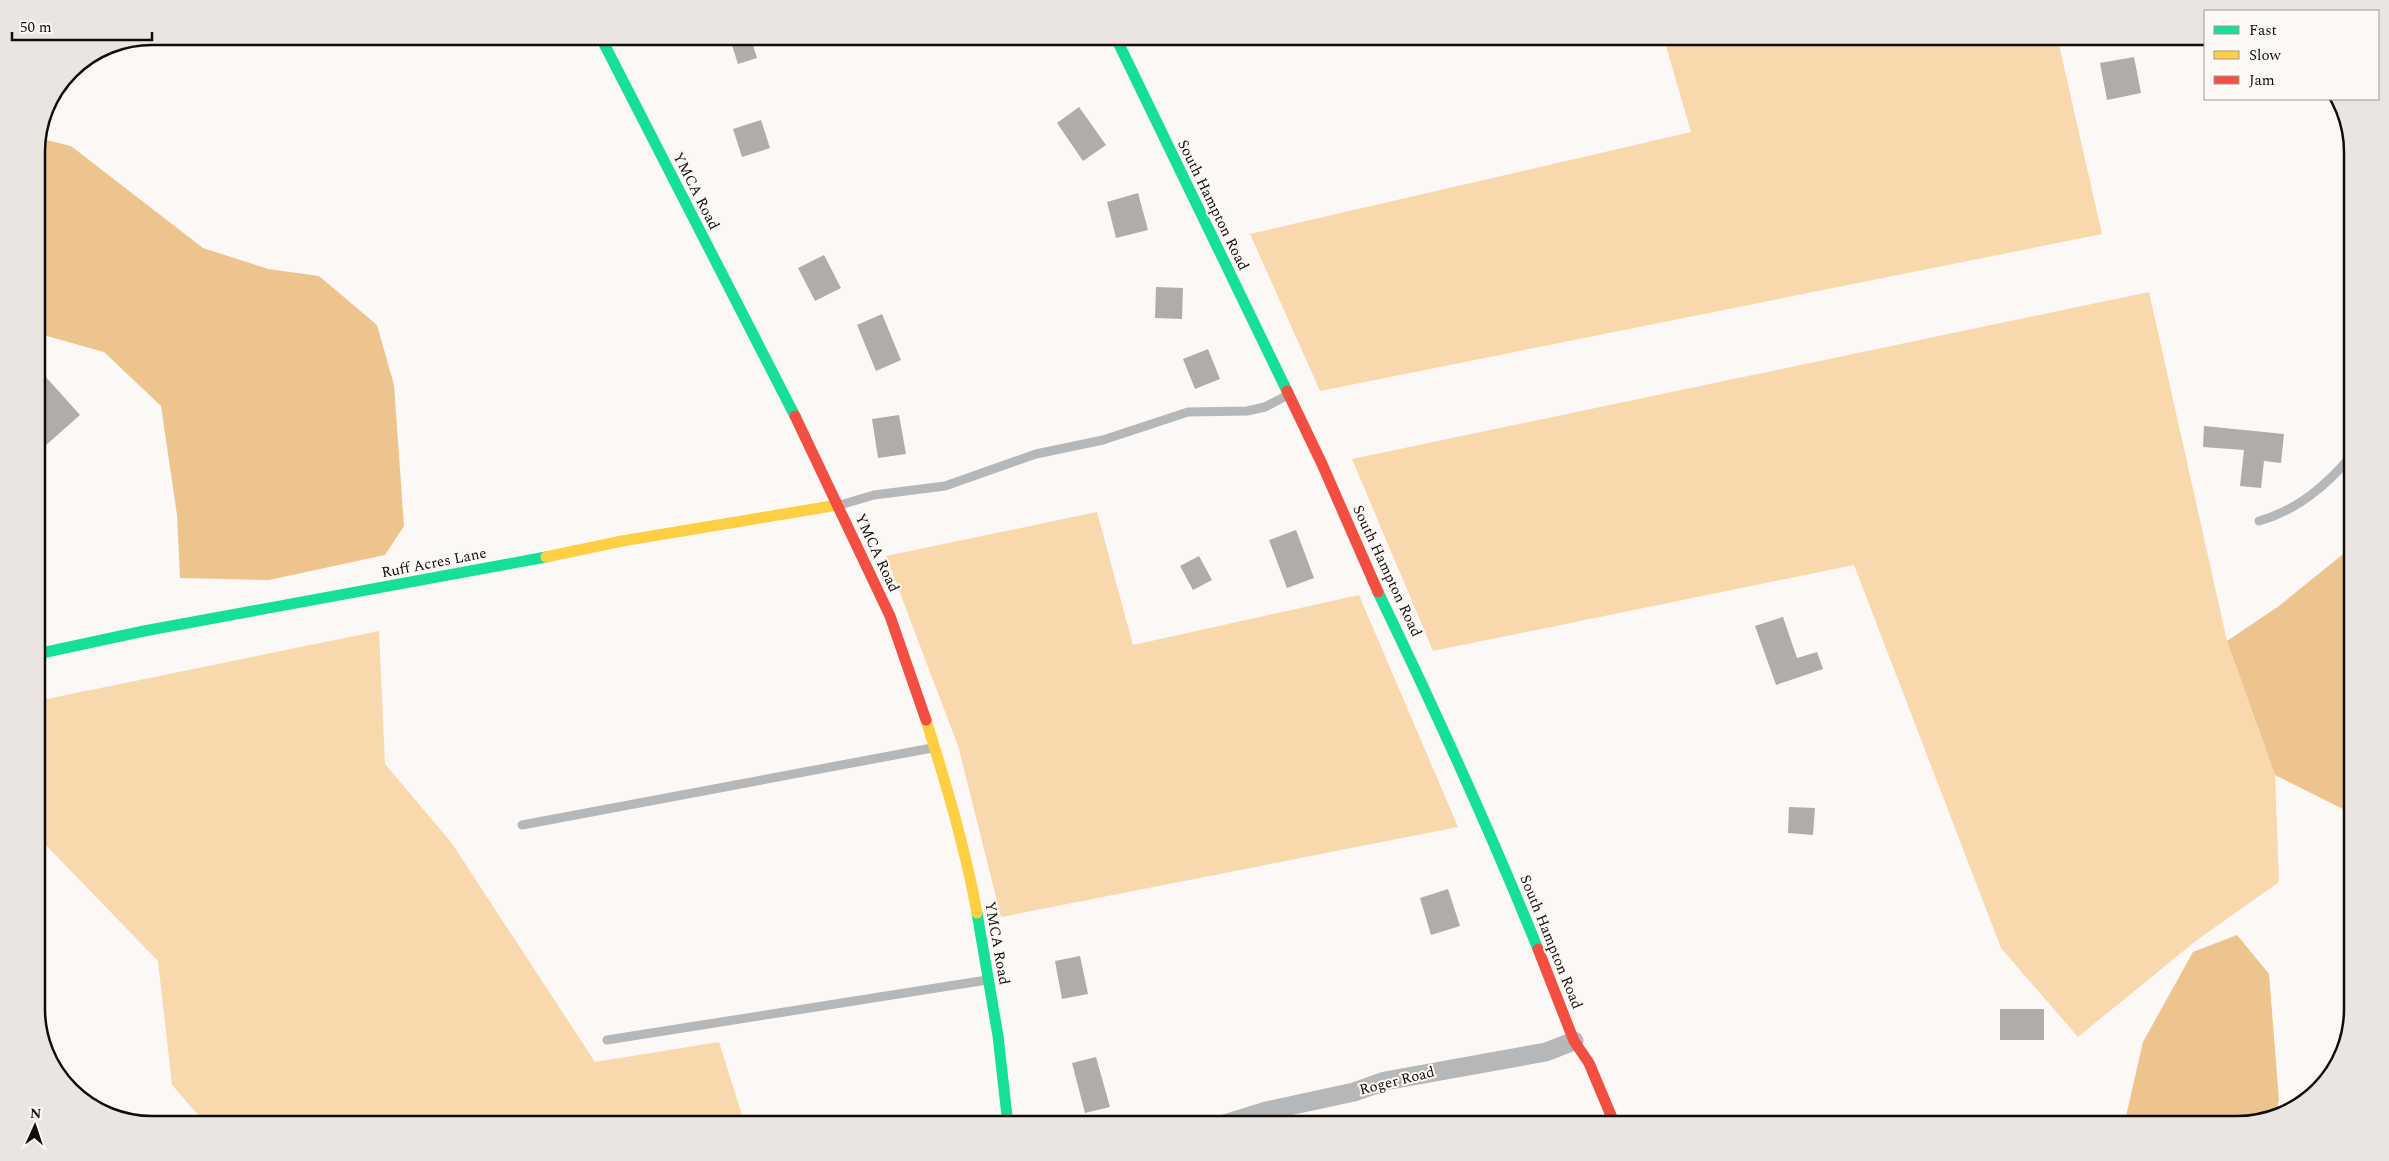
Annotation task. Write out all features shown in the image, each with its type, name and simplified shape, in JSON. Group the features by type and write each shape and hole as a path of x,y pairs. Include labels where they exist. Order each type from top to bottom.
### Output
{"street":[{"name":"YMCA Road","path":"605,45 693,221 769,363 890,616 914,680 968,864 998,1036 1007,1116"},
{"name":"South Hampton Road","path":"1120,45 1288,395 1454,750 1497,847 1574,1040 1589,1063 1611,1116"},
{"name":"Ruff Acres Lane","path":"45,652 144,631 470,572 622,541 838,505"},
{"name":"Roger Road","path":"1250,1116 1354,1092 1385,1081 1546,1052 1574,1040"}],"lane":[{"path":"838,505 874,494 945,486 1036,454 1103,440 1188,412 1247,411 1265,407 1288,395"},
{"path":"2260,521 2276,516 2306,500 2344,463"},
{"path":"522,825 935,747"},
{"path":"607,1040 988,980"}],"shaded area":[{"path":"1666,45 2059,45 2102,234 1320,391 1250,234 1691,132"},
{"path":"46,140 71,146 203,248 268,269 319,276 377,325 394,385 404,526 385,555 269,580 180,578 177,515 161,406 104,352 45,336"},
{"path":"2149,292 2227,641 2275,775 2279,882 2197,940 2078,1037 2001,948 1854,565 1433,651 1352,459"},
{"path":"1097,512 1133,645 1359,595 1458,827 1001,917 958,746 886,556"},
{"path":"2344,553 2344,810 2275,775 2227,641 2279,606"},
{"path":"379,631 385,764 451,842 595,1062 719,1042 742,1116 199,1116 172,1085 158,961 45,844 45,699"},
{"path":"2237,935 2269,974 2279,1100 2277,1108 2251,1115 2237,1116 2126,1116 2143,1042 2193,952"}],"building":[{"path":"732,45 753,45 757,58 738,64"},
{"path":"2134,57 2141,93 2107,100 2100,63"},
{"path":"1079,107 1106,145 1083,161 1057,123"},
{"path":"761,120 770,148 742,157 733,129"},
{"path":"1138,193 1148,230 1116,238 1107,202"},
{"path":"824,255 841,288 815,301 798,268"},
{"path":"1156,287 1183,288 1182,319 1155,318"},
{"path":"882,314 901,360 876,371 857,325"},
{"path":"1208,349 1220,379 1195,389 1183,359"},
{"path":"45,376 80,415 45,446"},
{"path":"899,415 906,454 878,458 872,419"},
{"path":"2204,426 2284,434 2281,463 2264,461 2261,488 2240,486 2244,450 2203,447"},
{"path":"1296,530 1314,578 1287,588 1269,540"},
{"path":"1199,556 1212,580 1193,590 1180,566"},
{"path":"1783,617 1797,658 1817,652 1823,669 1776,685 1755,626"},
{"path":"1789,807 1815,808 1813,835 1788,833"},
{"path":"1448,889 1460,926 1431,935 1420,898"},
{"path":"1080,956 1088,994 1062,999 1055,961"},
{"path":"2000,1009 2044,1009 2044,1040 2000,1040"},
{"path":"1096,1057 1110,1107 1085,1113 1072,1063"}],"traffic: fast":[{"path":"605,45 795,416"},
{"path":"1119,45 1287,391"},
{"path":"45,652 144,631 546,557"},
{"path":"1378,592 1461,769 1538,949"},
{"path":"977,913 998,1036 1007,1116"}],"traffic: slow":[{"path":"546,557 622,541 838,505"},
{"path":"926,720 961,840 977,913"}],"traffic: jam":[{"path":"1287,391 1322,464 1378,592"},
{"path":"795,416 890,616 926,720"},
{"path":"1538,949 1574,1041 1589,1063 1611,1116"}]}
